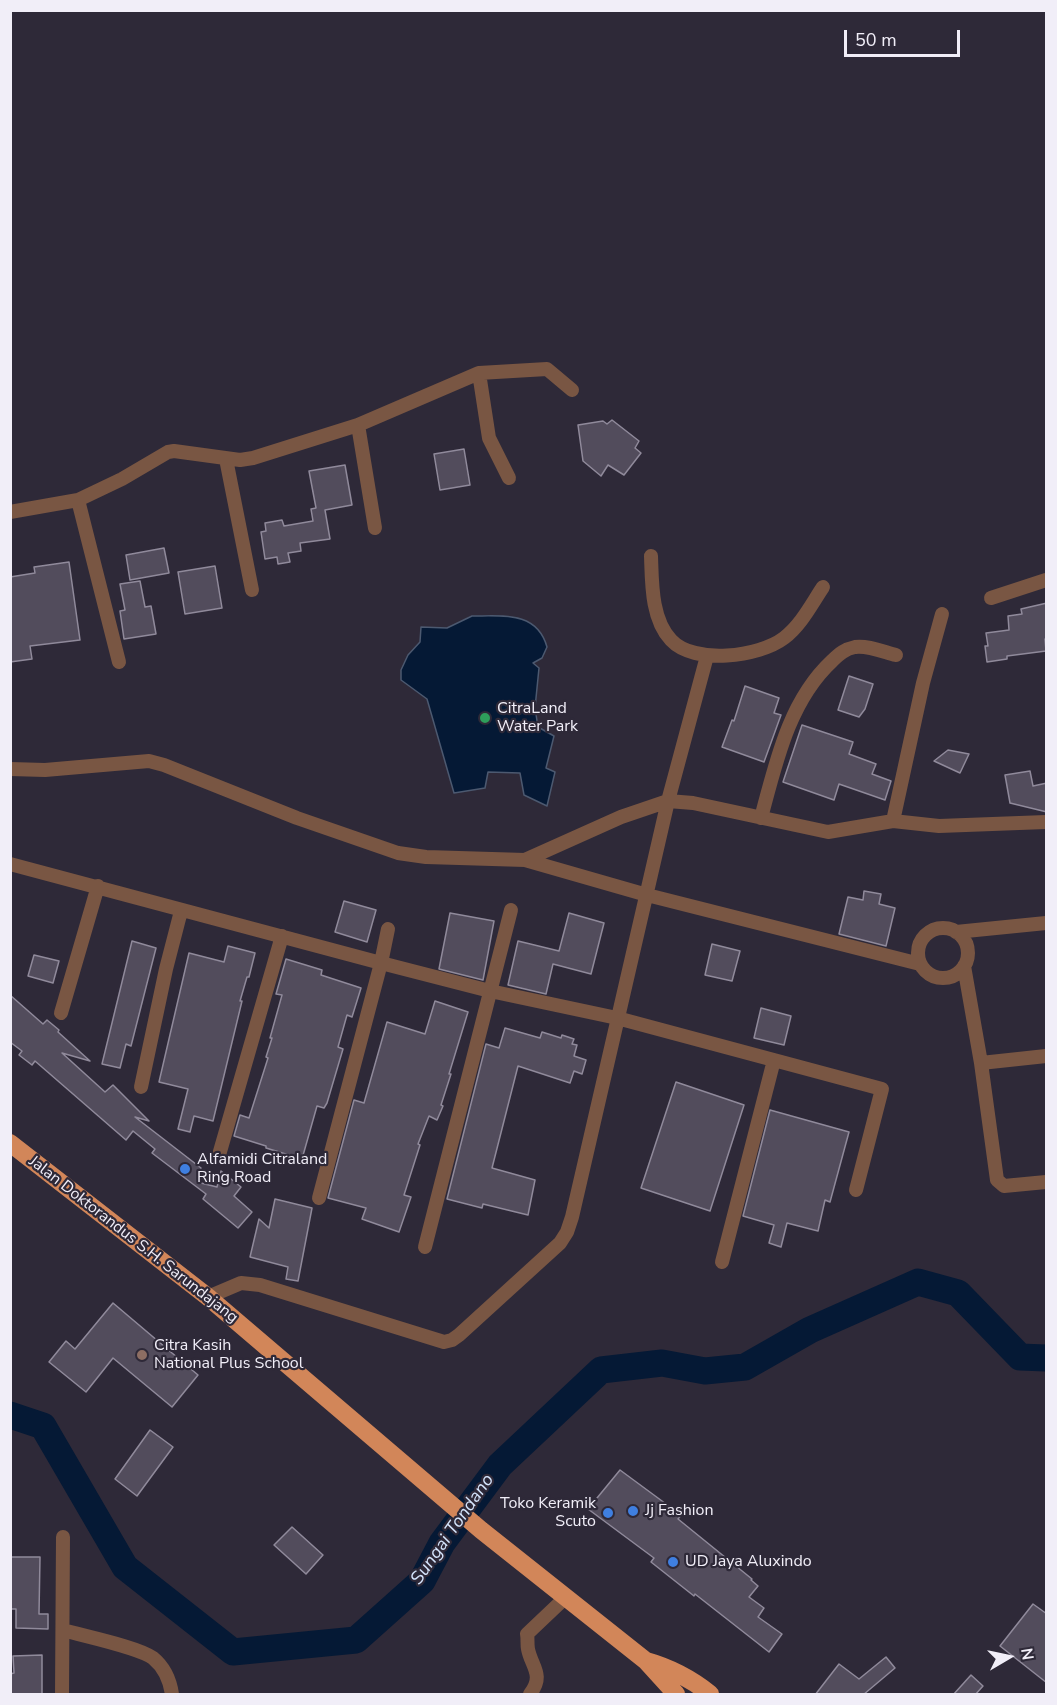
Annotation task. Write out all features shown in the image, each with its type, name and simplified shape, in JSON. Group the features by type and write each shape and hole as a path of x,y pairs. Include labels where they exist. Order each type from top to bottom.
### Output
{"highway":[{"name":"Jalan Doktorandus S.H. Sarundajang","path":"10,1143 208,1297 446,1501 566,1597"},
{"path":"566,1597 646,1661 676,1695"},
{"path":"646,1661 665,1666 690,1678 710,1695"}],"street":[{"path":"10,512 78,500 122,479 168,452 240,460 253,458 358,425 466,376 479,373 541,368 552,372 573,390"},
{"path":"479,373 489,438 510,478"},
{"path":"358,425 375,528"},
{"path":"226,459 252,590"},
{"path":"78,500 119,662"},
{"path":"651,556 653,597 660,621 671,640 688,651 707,656 752,652 783,639 798,626 823,587"},
{"path":"991,598 1047,580"},
{"path":"893,821 942,614"},
{"path":"761,818 774,770 797,706 812,683 827,666 848,649 859,646 896,655"},
{"path":"208,1297 241,1283 250,1283 444,1341 452,1340 560,1243 572,1217 668,801 707,656"},
{"path":"10,769 45,770 148,761 164,765 297,818 398,853 426,857 525,860 647,895 920,964"},
{"path":"525,860 621,817 668,801 693,803 828,832 893,821 939,826 1047,822"},
{"path":"10,864 381,963 490,991 617,1018 882,1089 856,1190"},
{"path":"61,1013 98,886"},
{"path":"425,1247 511,910"},
{"path":"141,1087 166,969 182,911"},
{"path":"964,966 950,977 941,978 926,971 920,964 918,948 926,934 941,928 956,932 1047,923"},
{"path":"319,1198 388,929"},
{"path":"956,932 963,939 967,948 964,966 981,1063 997,1180 1004,1186 1047,1182"},
{"path":"219,1155 282,936"},
{"path":"981,1063 1047,1056"},
{"path":"722,1262 774,1060"},
{"path":"62,1695 63,1537"},
{"path":"530,1695 534,1689 537,1673 528,1651 527,1634 566,1597"},
{"path":"63,1630 152,1657 164,1670 172,1695"}],"water":[{"name":"CitraLand Water Park","path":"472,616 507,616 527,621 542,635 547,647 542,658 533,663 539,668 535,708 538,727 554,736 546,768 555,772 547,806 524,795 520,773 488,772 485,788 454,793 427,699 401,680 401,670 408,655 420,642 421,627 447,628"}],"building":[{"path":"612,420 639,441 635,448 641,453 624,475 608,465 601,476 583,461 578,425 603,421 607,424"},
{"path":"464,449 470,485 440,490 434,454"},
{"path":"345,465 352,505 325,510 330,539 300,543 301,551 288,553 290,562 278,564 277,557 265,559 261,532 266,531 265,523 282,520 284,526 313,521 311,509 316,508 309,471"},
{"path":"164,548 169,573 130,580 126,555"},
{"path":"69,562 80,640 30,646 32,659 10,662 10,577 35,573 34,567"},
{"path":"215,566 222,608 185,614 178,572"},
{"path":"140,581 145,607 151,606 156,634 124,639 120,611 125,610 120,584"},
{"path":"1047,603 1046,651 1007,656 1007,659 987,662 986,633 1009,630 1008,616 1022,614 1021,609"},
{"path":"849,676 873,684 865,709 859,717 838,710"},
{"path":"745,686 779,698 774,713 781,715 764,762 722,747 732,720 734,721"},
{"path":"802,725 853,742 849,754 876,764 872,774 891,781 885,800 839,784 834,800 783,782"},
{"path":"948,750 969,754 960,773 934,761"},
{"path":"1030,771 1033,786 1047,783 1047,812 1010,803 1005,775"},
{"path":"864,891 881,894 879,904 895,908 886,946 839,934 848,897 863,900"},
{"path":"344,901 376,910 367,942 335,932"},
{"path":"450,913 494,921 483,980 439,969"},
{"path":"569,913 604,923 591,974 553,964 546,994 508,985 518,941 559,951"},
{"path":"132,941 156,948 131,1046 126,1044 120,1068 102,1064"},
{"path":"712,944 740,951 732,981 705,975"},
{"path":"228,946 255,953 240,1001 242,1001 213,1121 194,1116 190,1132 178,1129 188,1089 159,1082 189,953 224,962"},
{"path":"34,955 59,961 53,983 28,976"},
{"path":"286,959 322,970 321,975 361,988 352,1017 347,1015 338,1047 343,1049 327,1103 324,1108 317,1106 302,1159 234,1136 240,1115 249,1118 268,1058 266,1057 272,1038 270,1038 282,995 276,994"},
{"path":"10,995 43,1024 47,1020 90,1061 62,1053 105,1092 113,1085 149,1121 135,1117 201,1168 197,1182 217,1187 221,1171 241,1187 234,1196 252,1212 238,1228 203,1199 206,1194 152,1153 155,1149 133,1131 126,1140 35,1061 32,1065 19,1055 22,1051 10,1042"},
{"path":"435,1001 468,1012 449,1074 451,1074 441,1105 443,1106 437,1120 429,1116 418,1144 420,1145 404,1195 411,1197 399,1232 362,1219 366,1208 328,1198 354,1100 364,1103 387,1022 425,1034"},
{"path":"761,1008 791,1016 784,1045 754,1038"},
{"path":"505,1028 540,1038 542,1032 561,1038 562,1035 574,1039 572,1044 577,1045 574,1056 586,1060 582,1074 574,1071 570,1083 518,1066 492,1168 535,1180 528,1215 483,1204 482,1208 447,1199 486,1044 499,1048"},
{"path":"676,1082 744,1105 710,1211 641,1188"},
{"path":"770,1110 849,1132 830,1202 825,1200 818,1231 787,1223 781,1247 769,1243 774,1225 743,1216"},
{"path":"275,1199 312,1208 298,1281 286,1279 288,1267 250,1257 259,1219 269,1228"},
{"name":"Citra Kasih National Plus School","path":"113,1303 198,1375 172,1407 113,1358 86,1392 49,1362 66,1341 75,1349"},
{"path":"150,1430 173,1447 137,1496 115,1479"},
{"path":"620,1470 681,1515 678,1519 758,1586 749,1597 764,1608 758,1617 782,1634 769,1652 695,1594 694,1596 651,1562 654,1558 588,1509"},
{"path":"292,1527 323,1555 306,1574 274,1545"},
{"path":"10,1557 40,1557 39,1614 48,1614 48,1629 16,1628 16,1609 10,1609"},
{"path":"1033,1604 1047,1614 1047,1683 1000,1646"},
{"path":"42,1655 42,1695 10,1695 10,1674 14,1673 13,1656"},
{"path":"886,1657 895,1668 863,1695 815,1695 839,1664 859,1679"},
{"path":"971,1675 983,1686 975,1695 953,1695"}],"waterway":[{"name":"Sungai Tondano","path":"10,1415 43,1426 125,1567 233,1652 356,1640 422,1581 442,1543 500,1465 601,1370 662,1363 705,1371 745,1367 810,1330 918,1282 958,1293 1020,1357 1046,1358"}],"place":[{"name":"CitraLand Water Park","path":"485,718"},
{"name":"Alfamidi Citraland Ring Road","path":"185,1169"},
{"name":"Citra Kasih National Plus School","path":"142,1355"},
{"name":"Jj Fashion","path":"633,1511"},
{"name":"Toko Keramik Scuto","path":"608,1513"},
{"name":"UD Jaya Aluxindo","path":"673,1562"}]}
